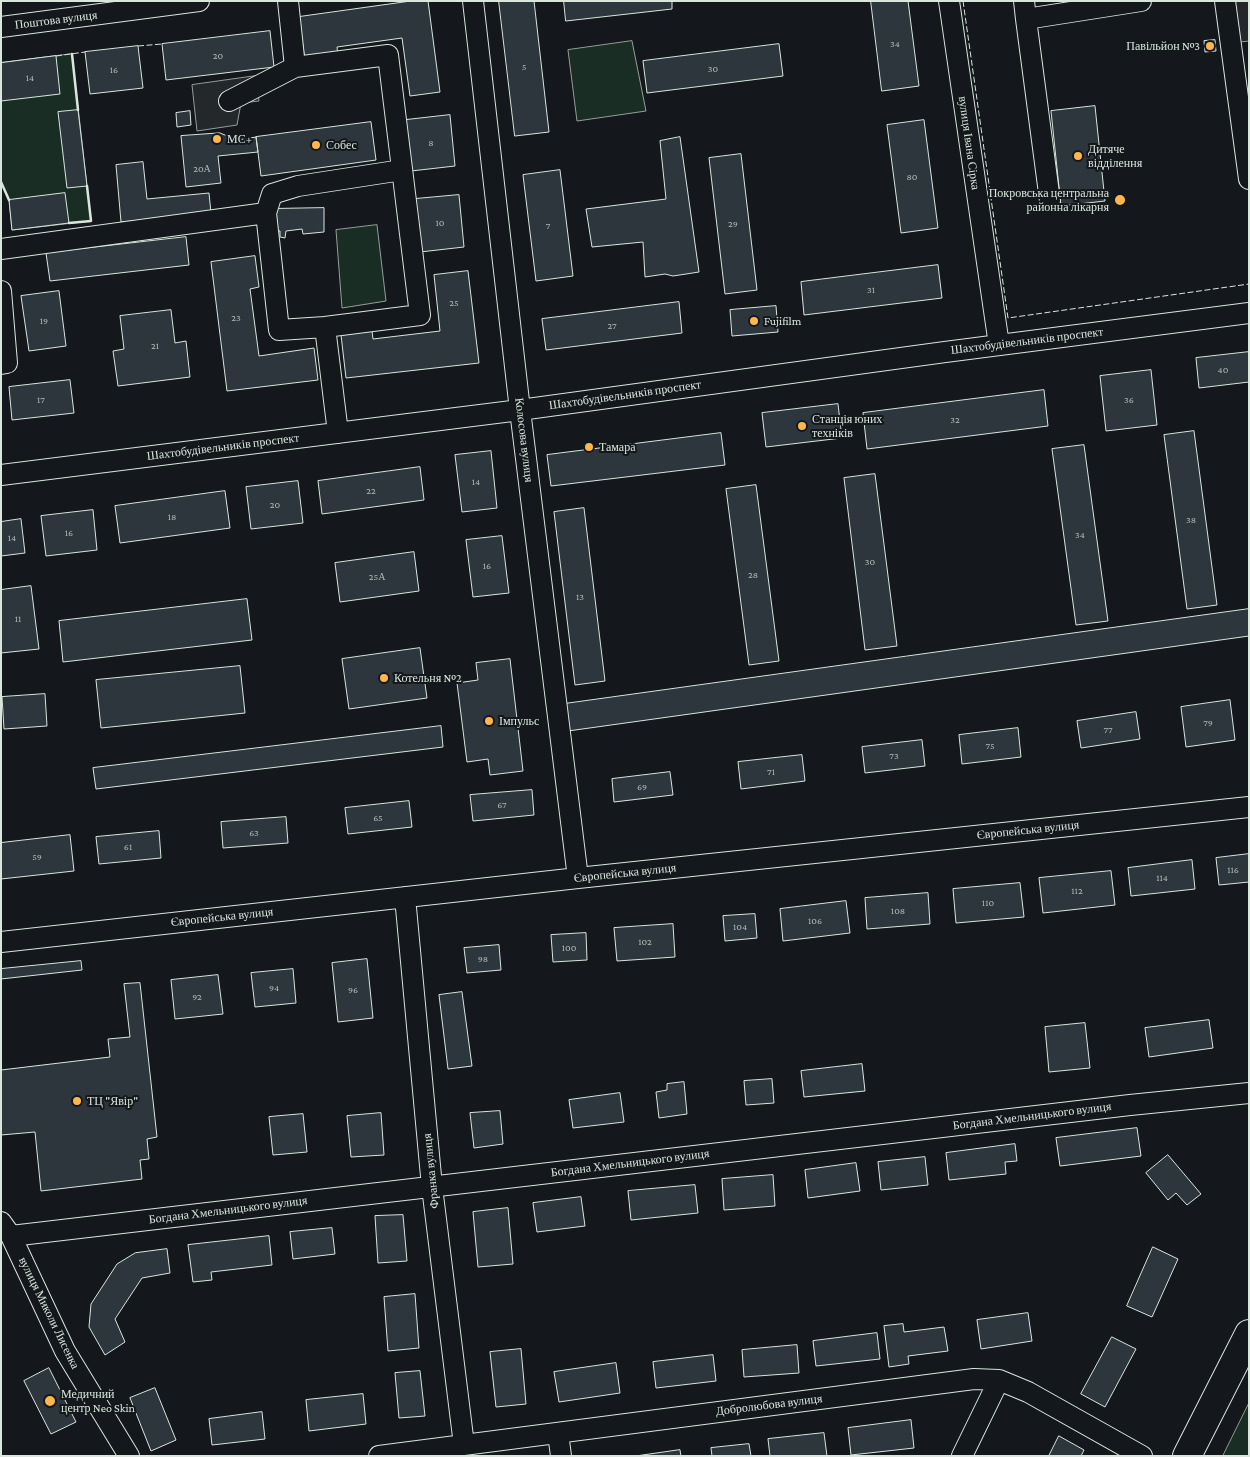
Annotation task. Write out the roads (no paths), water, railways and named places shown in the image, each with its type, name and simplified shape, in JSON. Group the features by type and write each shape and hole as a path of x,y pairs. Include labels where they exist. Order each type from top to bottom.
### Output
{"highway":[{"path":"1187,1456 1249,1334"}],"street":[{"name":"Поштова вулиця","path":"1,27 200,1"},
{"path":"288,1 295,67"},
{"name":"Колосова вулиця","path":"473,1 520,410 578,878"},
{"name":"вулиця Івана Сірка","path":"948,1 999,345"},
{"path":"1050,201 1025,10 1141,1"},
{"path":"1225,1 1249,179"},
{"path":"229,101 295,67 388,56 420,315 325,327 279,330 266,214 272,194 298,186 402,170"},
{"path":"1,249 266,214"},
{"path":"1,291 7,363 1,364"},
{"name":"Шахтобудівельників проспект","path":"1,475 520,410 1249,313"},
{"path":"325,327 338,433"},
{"name":"Європейська вулиця","path":"1,942 578,878 1249,807"},
{"name":"Франка вулиця","path":"405,897 432,1186 464,1445"},
{"name":"Богдана Хмельницького вулиця","path":"6,1229 432,1186 1110,1107 1249,1093"},
{"name":"вулиця Миколи Лисенка","path":"6,1229 65,1351 128,1456"},
{"name":"Добролюбова вулиця","path":"379,1456 974,1379 999,1380 1028,1392 1142,1456"},
{"path":"962,1456 999,1380"},
{"path":"558,1433 561,1456"}],"place":[{"name":"Павільйон №3","path":"1210,46"},
{"name":"МС+","path":"217,139"},
{"name":"Собес","path":"316,145"},
{"name":"Дитяче відділення","path":"1078,156"},
{"name":"Покровська центральна районна лікарня","path":"1120,200"},
{"name":"Fujifilm","path":"754,321"},
{"name":"Станція юних техніків","path":"802,426"},
{"name":"Тамара","path":"589,447"},
{"name":"Котельня №2","path":"384,678"},
{"name":"Імпульс","path":"489,721"},
{"name":"ТЦ \"Явір\"","path":"77,1101"},
{"name":"Медичний центр Neo Skin","path":"50,1401"}]}
